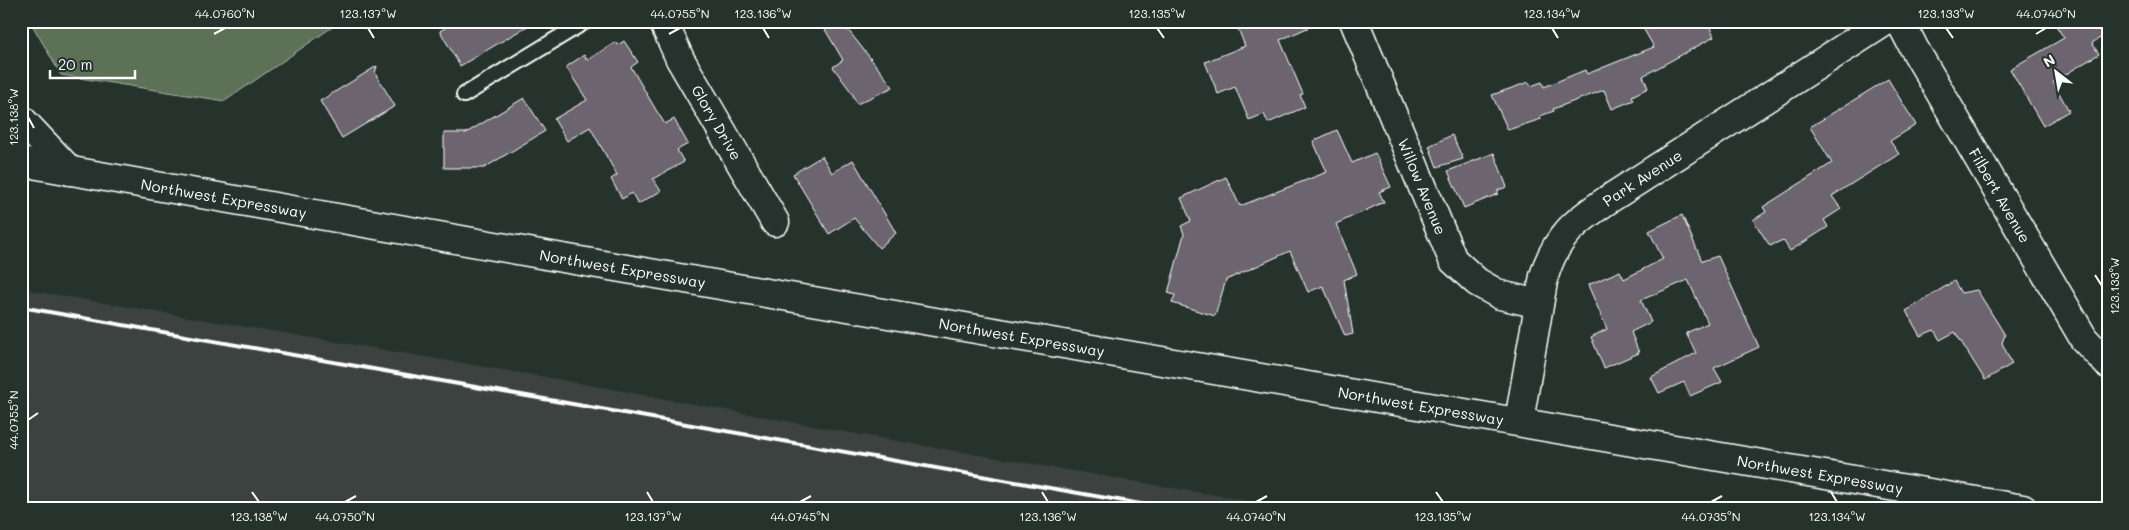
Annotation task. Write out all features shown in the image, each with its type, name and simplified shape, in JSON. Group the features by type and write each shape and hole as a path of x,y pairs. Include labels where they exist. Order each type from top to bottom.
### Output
{"main road":[{"name":"Glory Drive","path":"663,21 680,59 775,222"},
{"name":"Willow Avenue","path":"1354,21 1454,260 1477,282 1500,295 1539,304"},
{"name":"Park Avenue","path":"1519,421 1539,304 1549,260 1563,235 1578,220 1886,21"},
{"name":"Filbert Avenue","path":"1900,21 2084,339 2108,364"},
{"path":"21,119 70,171"},
{"name":"Northwest Expressway","path":"21,162 2023,509"}],"lane":[{"path":"464,95 586,21"}],"shaded area":[{"path":"21,289 545,377 885,439 1297,509 21,509"}],"green space":[{"path":"30,21 341,21 225,101 61,75"}],"building":[{"path":"456,21 536,21 460,66 440,31"},
{"path":"820,21 841,21 893,87 857,104 852,93 833,67 843,60"},
{"path":"1235,21 1323,21 1280,40 1303,94 1300,95 1305,107 1268,123 1264,114 1249,120 1235,87 1218,94 1205,62 1245,46"},
{"path":"1639,21 1707,21 1714,37 1643,76 1648,88 1632,96 1634,100 1612,109 1604,90 1553,109 1554,111 1540,116 1541,119 1508,130 1492,95 1529,82 1531,86 1542,82 1544,87 1585,70 1587,74 1654,47"},
{"path":"2053,21 2108,21 2108,33 2092,43 2099,54 2053,82 2069,111 2043,126 2010,69 2064,38"},
{"path":"624,41 638,62 631,67 656,110 665,124 674,119 688,144 677,150 684,162 653,179 661,191 638,204 632,193 622,199 611,179 617,175 590,127 567,141 554,119 587,100 566,67 584,55 587,60 616,42 618,45"},
{"path":"377,66 375,73 395,106 342,138 320,101"},
{"path":"1888,79 1916,125 1890,141 1899,154 1832,196 1841,209 1824,220 1828,227 1790,251 1783,240 1770,246 1753,220 1766,212 1763,207 1832,163 1810,127"},
{"path":"524,98 545,131 484,168 444,168 444,133 466,133"},
{"path":"1337,130 1352,163 1375,153 1391,187 1379,192 1384,202 1336,224 1357,274 1344,280 1353,334 1345,336 1323,286 1308,292 1290,251 1226,280 1215,316 1172,303 1175,295 1168,293 1184,234 1181,226 1191,221 1181,198 1226,177 1240,206 1327,172 1313,141"},
{"path":"1452,135 1463,159 1437,167 1429,146"},
{"path":"1494,153 1507,187 1498,190 1498,194 1464,208 1448,171"},
{"path":"822,156 832,173 853,160 896,233 879,248 854,218 829,234 793,174"},
{"path":"1682,215 1702,261 1718,256 1759,347 1714,368 1722,382 1690,396 1684,382 1659,393 1651,377 1696,353 1686,333 1708,323 1688,280 1641,300 1651,322 1631,332 1639,353 1604,368 1591,337 1607,329 1588,285 1620,271 1624,279 1663,259 1649,231"},
{"path":"1954,281 1961,293 1977,290 2005,335 2002,343 2012,364 1985,380 1955,332 1940,340 1934,330 1920,336 1906,311"}],"railway":[{"path":"21,307 1169,509"}]}
